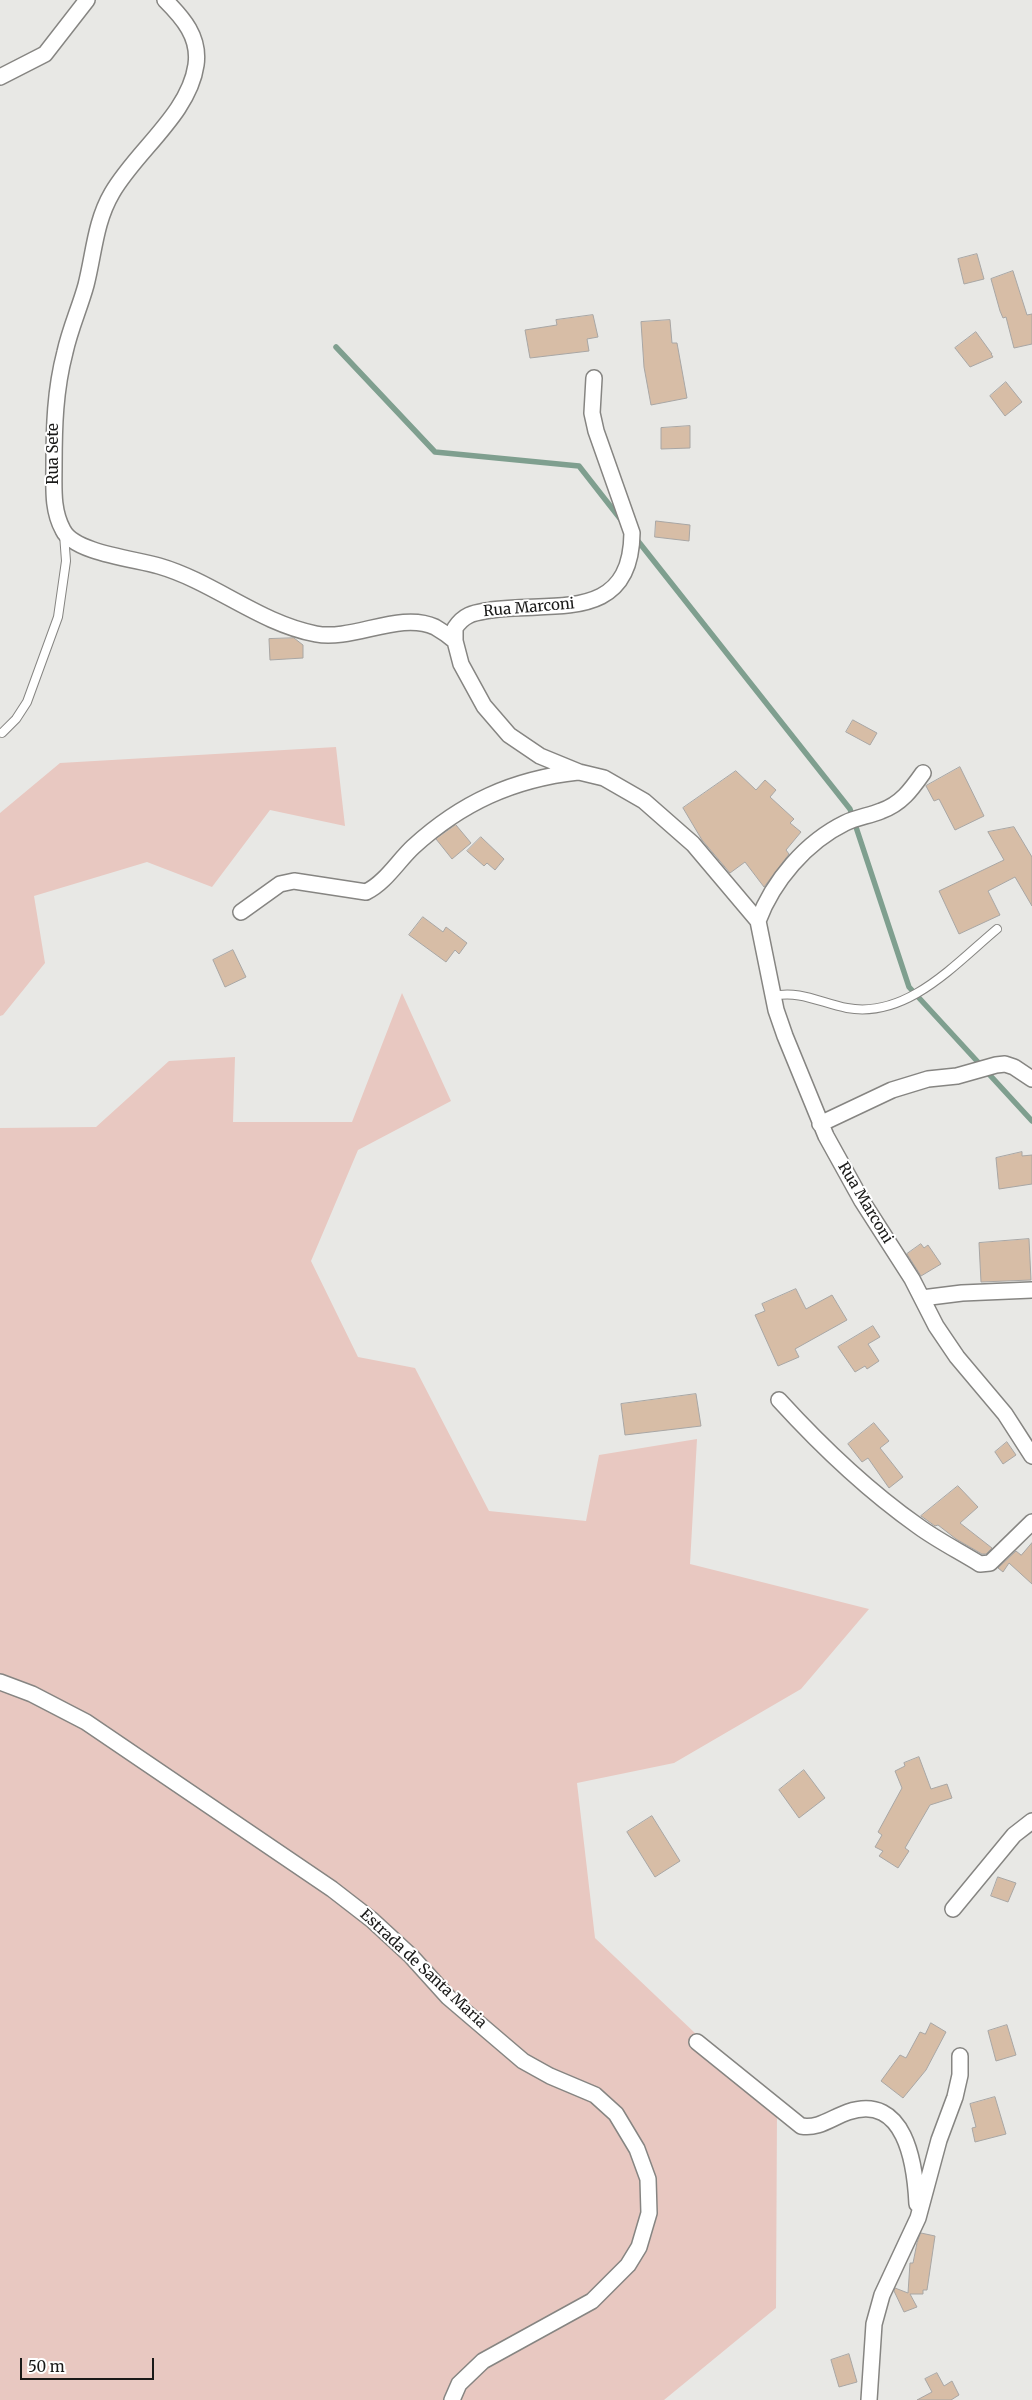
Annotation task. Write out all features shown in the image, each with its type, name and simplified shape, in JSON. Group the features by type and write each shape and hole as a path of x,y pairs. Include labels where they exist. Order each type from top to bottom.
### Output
{"street":[{"path":"0,77 45,54 87,0"},
{"name":"Rua Sete","path":"64,532 54,504 54,408 64,352 86,285 99,223 104,207 117,184 187,95 196,65 196,49 192,32 184,18 165,0"},
{"name":"Rua Marconi","path":"594,378 592,413 596,431 632,533 632,550 622,579 610,592 579,605 506,608 468,614 456,628 456,641 461,664 484,706 509,735 540,756 579,772 604,778 628,791 663,816 693,844 758,921 773,996 784,1036 820,1124 862,1200 922,1298 926,1311 958,1357 1005,1414 1032,1456"},
{"path":"64,532 74,542 90,548 162,566 276,621 300,630 337,636 394,624 424,624 435,627 456,641"},
{"path":"241,912 280,884 294,881 366,892 378,884 430,832 467,806 525,781 544,776 579,772"},
{"path":"758,921 772,891 783,875 806,852 829,832 845,823 893,806 905,797 923,773"},
{"path":"820,1124 892,1090 928,1079 958,1076 1005,1064 1014,1066 1032,1079"},
{"path":"922,1298 962,1293 1032,1290"},
{"path":"779,1400 813,1437 866,1485 918,1526 980,1564 990,1562 1032,1522"},
{"name":"Estrada de Santa Maria","path":"0,1682 32,1694 86,1722 332,1889 372,1920 411,1956 448,1997 523,2061 550,2076 595,2095 616,2114 637,2149 648,2179 649,2213 639,2247 628,2265 592,2301 483,2361 459,2384 452,2400"},
{"path":"953,1909 1014,1835 1032,1821"},
{"path":"697,2042 801,2126 810,2128 858,2109 882,2111 890,2115 907,2144 916,2178 918,2218"},
{"path":"869,2400 874,2324 880,2302 918,2218 939,2140 957,2089 960,2075 960,2056"}],"lane":[{"path":"2,733 16,719 27,702 58,617 66,561 64,532"},
{"path":"773,996 801,994 852,1009 878,1008 891,1005 928,987 997,929"}],"shaded area":[{"path":"336,747 345,826 270,810 212,887 147,862 34,896 45,963 3,1015 0,1016 0,813 60,763"},
{"path":"402,993 451,1101 358,1150 311,1261 358,1357 415,1368 489,1511 586,1521 599,1455 697,1439 690,1564 869,1609 801,1689 674,1763 577,1783 595,1938 777,2111 776,2308 664,2400 0,2400 0,1128 96,1127 169,1061 235,1057 233,1122 352,1122"}],"building":[{"path":"977,254 984,279 964,284 958,259"},
{"path":"1013,271 1027,315 1032,314 1032,344 1014,348 1006,317 1003,318 1000,311 991,279"},
{"path":"593,315 598,337 587,339 589,351 530,358 525,330 557,325 556,320"},
{"path":"670,320 672,343 677,343 687,398 651,405 644,367 641,322"},
{"path":"976,332 993,357 970,367 955,348"},
{"path":"1006,382 1022,402 1005,416 990,396"},
{"path":"690,426 690,448 661,449 661,428"},
{"path":"656,521 690,525 689,541 655,537"},
{"path":"294,638 303,645 303,658 270,660 269,639"},
{"path":"853,720 877,733 870,745 846,732"},
{"path":"960,767 984,816 955,830 939,799 934,801 926,786"},
{"path":"736,771 756,790 765,780 776,790 770,797 794,819 790,823 801,832 786,850 789,854 764,887 745,862 730,873 702,840 683,808"},
{"path":"456,825 471,843 452,859 436,839"},
{"path":"1014,827 1032,857 1032,906 1015,877 988,891 1000,915 959,934 939,891 1004,860 988,832"},
{"path":"481,837 504,859 495,870 487,863 484,866 467,851"},
{"path":"423,917 443,932 446,927 467,943 459,954 455,950 446,962 409,935"},
{"path":"233,950 246,977 225,987 213,960"},
{"path":"1022,1152 1022,1156 1032,1155 1032,1184 999,1189 996,1158"},
{"path":"1029,1239 1031,1280 981,1282 979,1243"},
{"path":"921,1244 924,1248 928,1245 941,1264 921,1276 907,1254"},
{"path":"796,1289 806,1309 832,1295 847,1320 795,1349 799,1357 778,1366 755,1315 765,1311 762,1304"},
{"path":"873,1326 880,1337 868,1344 879,1361 867,1369 865,1366 855,1372 838,1347"},
{"path":"696,1394 701,1426 625,1435 621,1404"},
{"path":"874,1423 889,1441 880,1448 903,1477 889,1488 868,1458 862,1462 848,1444"},
{"path":"1007,1442 1016,1455 1003,1464 995,1452"},
{"path":"958,1486 978,1507 960,1523 992,1548 986,1554 982,1554 956,1539 938,1525 935,1526 921,1516"},
{"path":"1032,1543 1032,1584 1009,1563 1003,1572 998,1568 1016,1551 1021,1555"},
{"path":"919,1757 931,1789 947,1784 952,1798 930,1805 905,1848 909,1851 898,1868 879,1856 883,1851 875,1847 882,1835 878,1832 902,1788 895,1771 905,1766 904,1763"},
{"path":"804,1770 825,1798 799,1818 779,1790"},
{"path":"652,1816 680,1861 655,1877 627,1832"},
{"path":"998,1877 1016,1883 1008,1902 991,1896"},
{"path":"931,2023 946,2032 926,2070 903,2098 881,2081 900,2055 906,2058 920,2032 925,2034"},
{"path":"1007,2025 1016,2055 996,2061 988,2031"},
{"path":"995,2097 1006,2134 975,2142 972,2128 976,2127 970,2104"},
{"path":"921,2233 935,2236 927,2290 923,2290 923,2294 910,2294 917,2307 904,2312 894,2291 895,2288 908,2293 910,2263 913,2263"},
{"path":"849,2354 857,2382 839,2387 831,2360"},
{"path":"937,2373 944,2386 952,2381 959,2395 951,2400 917,2400 932,2392 925,2379"}],"waterway":[{"path":"336,347 435,452 579,466 622,521"},
{"path":"634,536 850,809 909,987 1032,1121"}]}
